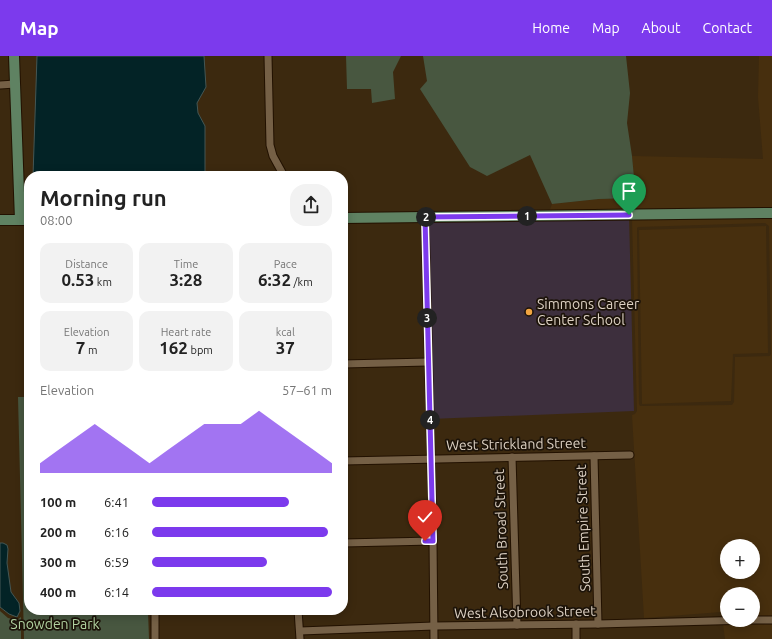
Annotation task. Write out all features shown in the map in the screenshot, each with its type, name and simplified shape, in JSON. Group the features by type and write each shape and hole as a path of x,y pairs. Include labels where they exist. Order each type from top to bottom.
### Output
{"street":[{"path":"14,56 24,206"},
{"path":"268,56 270,145 273,156 281,171"},
{"path":"0,85 15,84"},
{"path":"348,218 772,213"},
{"path":"425,217 434,639"},
{"path":"0,220 24,220"},
{"path":"348,364 428,362"},
{"name":"West Strickland Street","path":"348,460 630,455"},
{"name":"South Empire Street","path":"594,456 598,624"},
{"name":"South Broad Street","path":"512,457 517,624"},
{"path":"348,543 433,541"},
{"path":"155,615 155,639"},
{"path":"298,615 300,639"},
{"name":"West Alsobrook Street","path":"760,620 772,620"},
{"name":"West Alsobrook Street","path":"300,631 434,626 720,621"},
{"path":"576,624 576,639"}],"shaded area":[{"path":"759,56 772,56 772,209 549,212 552,204 599,199 636,198 632,156 763,159 758,97"},
{"name":"Simmons Career Center School","path":"629,215 634,411 430,419 425,217"},
{"path":"772,217 772,616 760,616 760,587 720,587 720,612 644,618 632,415 637,411 632,219","holes":["765,223 769,226 770,356 735,357 734,402 732,405 640,406 637,228"]},
{"path":"766,226 768,353 733,354 731,401 642,404 639,230"},
{"path":"760,624 772,624 772,639 725,639 723,627 760,627"}],"green space":[{"path":"346,56 401,56 393,72 395,99 372,103 371,89 347,89"},
{"path":"423,56 626,56 630,93 627,123 636,198 599,199 552,204 530,155 487,176 470,167 420,89 427,81"},
{"name":"Snowden Park","path":"18,397 24,397 24,615 148,615 149,639 24,639"},
{"path":"0,611 8,618 17,620 21,617 21,639 0,639"}],"water":[{"path":"37,56 204,56 206,87 197,103 198,113 205,126 205,171 33,171"},
{"path":"0,543 7,545 8,549 7,563 11,592 19,603 20,611 17,617 9,614 0,607"}],"place":[{"name":"Simmons Career Center School","path":"529,312"}],"route":[{"path":"425,541 433,541 425,217 629,215"}]}
